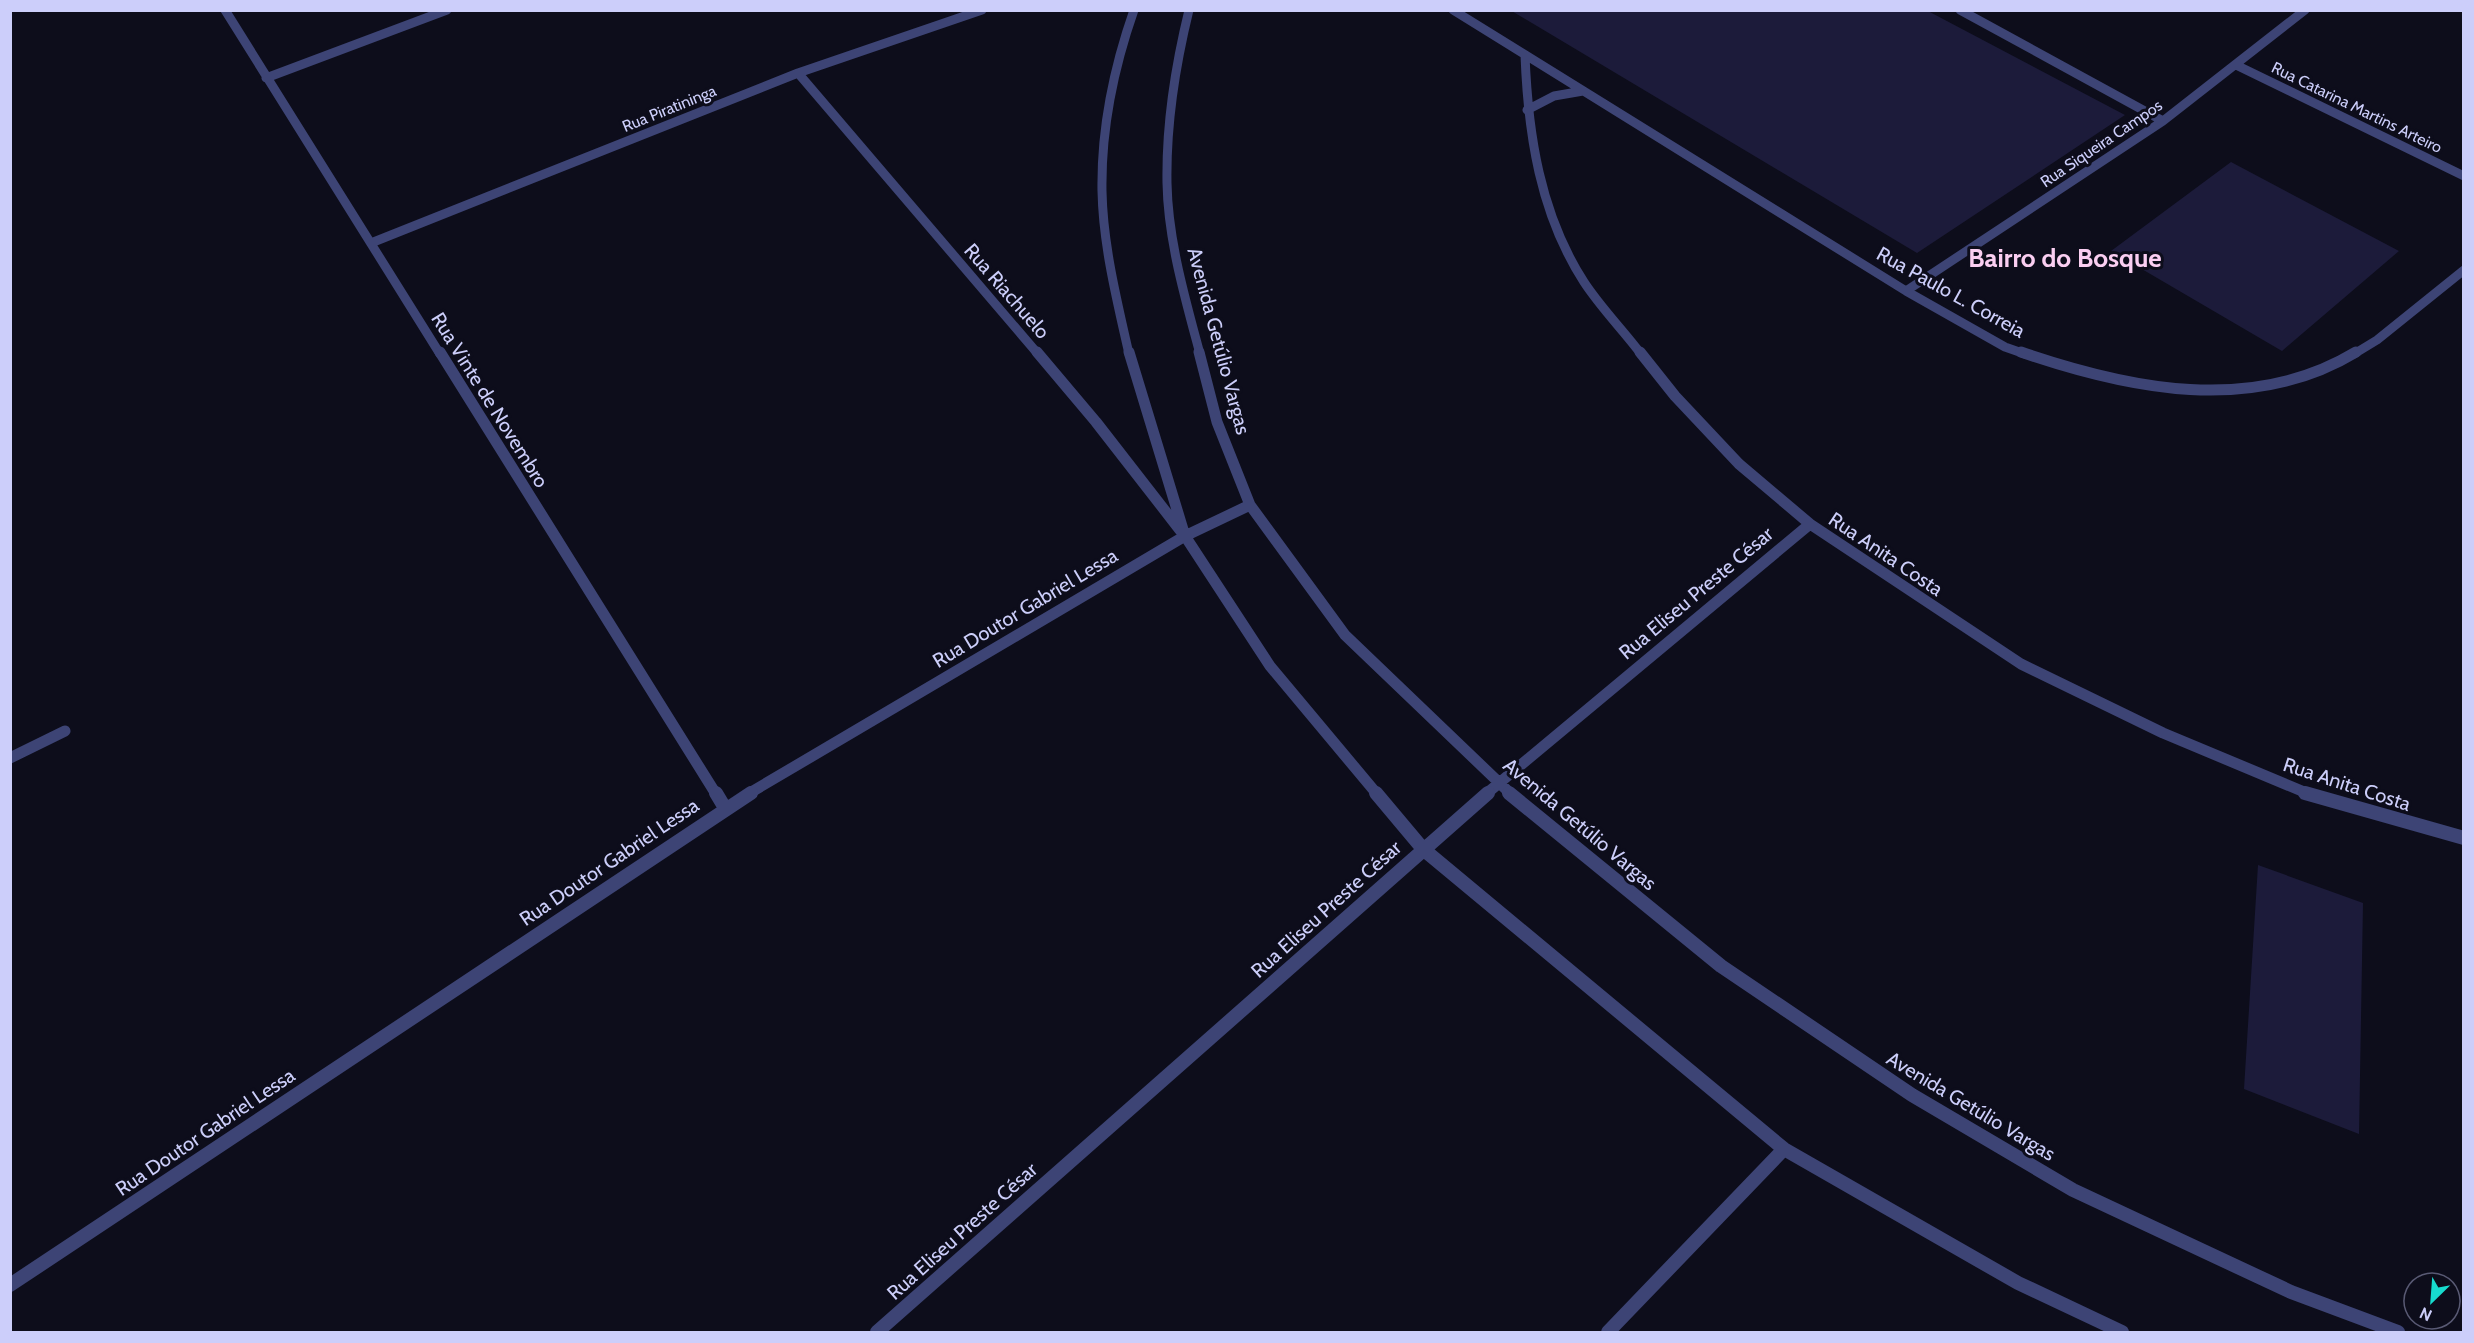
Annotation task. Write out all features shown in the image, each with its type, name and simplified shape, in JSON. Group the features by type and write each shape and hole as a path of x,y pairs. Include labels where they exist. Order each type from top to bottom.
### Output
{"street":[{"name":"Rua Vinte de Novembro","path":"225,10 725,808"},
{"path":"266,78 447,10"},
{"name":"Rua Piratininga","path":"371,243 798,73 982,10"},
{"path":"1134,10 1119,57 1107,123 1102,190 1112,276 1133,372 1185,536 1270,666 1423,849 1784,1149 2018,1282 2122,1332"},
{"name":"Avenida Getúlio Vargas","path":"1189,10 1169,107 1167,184 1174,251 1217,422 1250,505 1345,635 1498,784 1720,966 1912,1095 2073,1190 2291,1293 2398,1332"},
{"name":"Rua Paulo L. Correia","path":"1453,10 1906,291 2005,347 2081,373 2155,388 2221,391 2274,385 2332,367 2377,340 2463,270"},
{"path":"1960,10 2163,121"},
{"name":"Rua Siqueira Campos","path":"1906,291 2163,121 2305,10"},
{"name":"Rua Anita Costa","path":"1525,55 1527,110 1545,203 1584,282 1683,405 1739,464 1810,524 2021,664 2163,733 2315,797 2463,838"},
{"name":"Rua Catarina Martins Arteiro","path":"2236,65 2463,176"},
{"name":"Rua Riachuelo","path":"798,73 1096,422 1185,536"},
{"path":"1527,110 1554,96 1583,91"},
{"name":"Rua Doutor Gabriel Lessa","path":"10,1285 725,808 1185,536 1250,505"},
{"name":"Rua Eliseu Preste César","path":"877,1332 1498,784 1810,524"},
{"path":"10,759 65,731"},
{"path":"1608,1332 1784,1149"}],"building":[{"path":"1510,10 1926,10 2125,115 1917,253"},
{"path":"2231,162 2399,251 2282,351 2111,251"},
{"path":"2258,865 2363,903 2359,1134 2244,1089"}],"district":[{"name":"Bairro do Bosque","path":"2065,258"}]}
